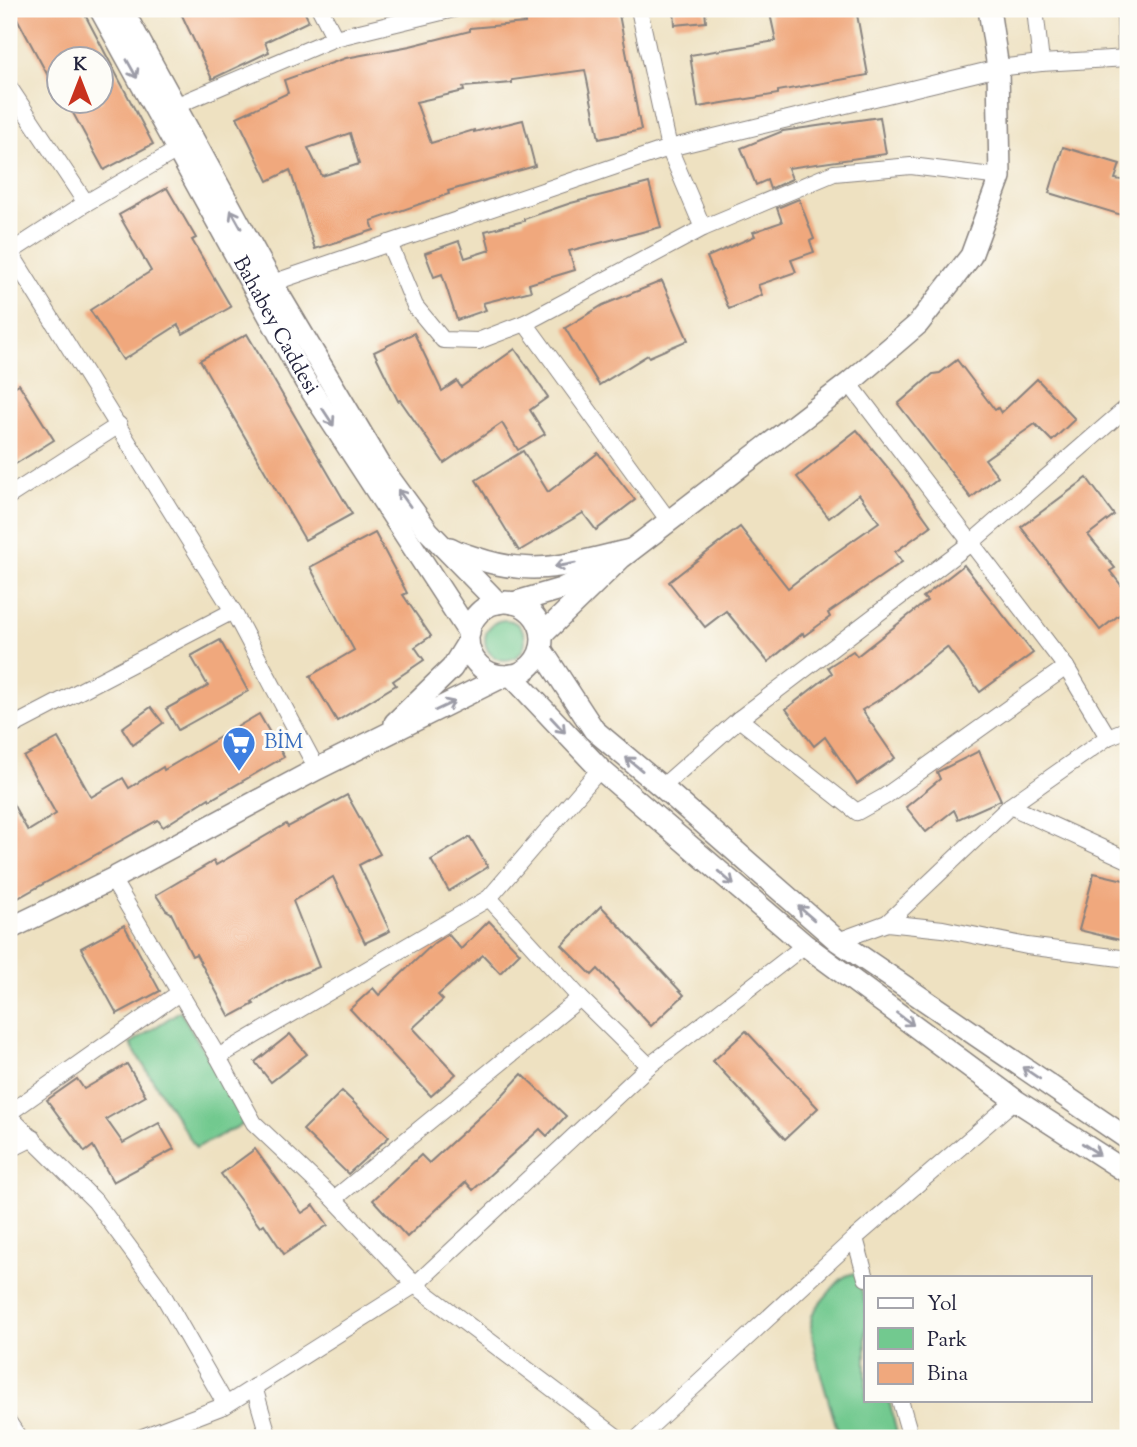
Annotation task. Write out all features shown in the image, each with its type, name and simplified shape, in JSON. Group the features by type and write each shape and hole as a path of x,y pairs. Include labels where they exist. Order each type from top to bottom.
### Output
{"street":[{"name":"Bahabey Caddesi","path":"100,9 305,381 469,638"},
{"name":"Bahabey Caddesi","path":"122,9 272,283 382,468 428,531 506,603"},
{"path":"320,9 335,38"},
{"path":"175,106 335,38 454,9"},
{"path":"639,9 669,148 704,228"},
{"path":"9,929 112,879 384,734 530,666 542,642 626,554 849,383 918,324 971,256 1000,177 998,68 989,9"},
{"path":"1035,9 1041,62"},
{"path":"272,283 669,148 998,68 1041,62 1127,58 1125,9"},
{"path":"9,87 86,203"},
{"path":"177,150 9,252 233,611 317,768"},
{"path":"389,243 415,306 443,340 478,341 525,323 704,228 834,173 912,166 1000,177"},
{"path":"525,323 669,521"},
{"path":"849,383 1066,667 1108,737"},
{"path":"662,787 739,719 972,542 1127,409"},
{"path":"9,496 119,425"},
{"path":"428,531 454,551 510,567 540,569 626,554"},
{"path":"626,554 561,589 479,613 472,622 469,638 471,652 484,669 508,676 600,769 805,945 1015,1100 1128,1173"},
{"path":"506,603 533,614 539,624 542,642 594,730 838,941 1128,1139"},
{"path":"9,728 233,611"},
{"path":"384,734 452,668 469,638"},
{"path":"739,719 857,811 884,797 1066,667"},
{"path":"838,941 887,923 1010,806 1108,737 1128,729"},
{"path":"218,1057 489,898 600,769"},
{"path":"1010,806 1128,860"},
{"path":"112,879 218,1057 254,1124 334,1199 415,1285 618,1438"},
{"path":"489,898 580,998 649,1066"},
{"path":"887,923 943,929 1027,946 1128,958"},
{"path":"140,1438 226,1405 415,1285 649,1066 805,945"},
{"path":"179,993 9,1114 95,1202 159,1288 226,1405"},
{"path":"334,1199 580,998"},
{"path":"638,1438 855,1238 1015,1100"},
{"path":"9,1150 33,1138"},
{"path":"855,1238 865,1276"},
{"path":"254,1387 269,1438"},
{"path":"901,1402 911,1438"},
{"path":"9,1423 19,1438"}],"green space":[{"path":"505,620 513,621 519,626 524,632 524,648 519,654 513,659 505,660 497,659 491,654 486,648 485,640 486,632 491,626 497,621"},
{"path":"180,1011 247,1122 196,1148 130,1044"},
{"path":"857,1273 864,1299 864,1402 889,1402 898,1438 840,1438 826,1394 816,1357 812,1316 840,1280"}],"building":[{"path":"12,9 82,9 101,46 46,46 46,72"},
{"path":"179,9 303,9 309,21 265,42 269,52 212,79"},
{"path":"577,9 618,9 641,130 599,139 585,70 512,80 512,83 463,87 464,91 416,102 431,143 474,130 523,120 535,166 448,191 449,194 371,221 374,230 315,249 290,170 268,181 237,117 288,93 284,80 346,58 410,46 470,31 470,28 525,23 524,16","holes":["350,133 359,164 322,176 308,148"]},
{"path":"674,9 705,9 706,22 675,25"},
{"path":"769,9 856,9 868,75 698,107 690,55 776,41"},
{"path":"116,74 153,144 104,170 75,116 116,116"},
{"path":"880,117 886,154 788,168 792,179 770,189 767,180 756,185 741,148 783,131"},
{"path":"1063,147 1120,164 1115,179 1128,181 1128,217 1049,193"},
{"path":"649,183 661,227 569,251 575,270 529,284 531,291 483,303 486,310 457,320 442,274 434,277 425,253 459,241 465,258 490,250 485,231 524,221 571,203"},
{"path":"167,188 196,238 192,240 231,307 183,334 178,325 123,360 90,310 151,271 119,215"},
{"path":"799,199 814,239 810,241 814,252 791,260 796,272 758,285 762,295 729,309 707,257 755,236 753,232 782,222 777,208"},
{"path":"662,281 688,340 649,357 648,355 599,385 565,328 603,305"},
{"path":"414,333 442,391 457,381 461,387 515,349 548,397 530,410 545,434 518,450 502,423 444,463 400,400 398,401 374,352"},
{"path":"247,334 352,514 305,540 200,360"},
{"path":"957,360 995,410 998,408 1001,413 1037,379 1075,419 1052,441 1035,424 985,459 998,476 971,498 898,404 933,374 940,373"},
{"path":"19,384 54,440 9,468 9,390"},
{"path":"857,430 931,526 895,552 902,562 828,613 830,617 804,636 803,633 768,662 726,611 705,627 669,582 740,527 788,588 879,522 859,494 829,518 797,477"},
{"path":"523,451 548,492 598,453 635,500 596,530 583,513 519,551 476,480"},
{"path":"1087,478 1114,515 1088,535 1115,568 1110,571 1128,594 1128,608 1100,630 1021,527"},
{"path":"375,533 407,593 403,595 431,636 415,647 424,660 393,681 396,685 337,721 310,676 354,650 310,567"},
{"path":"964,565 1033,653 980,692 947,647 882,698 862,710 895,758 857,784 825,737 814,746 786,709 832,673 828,667 853,651 857,656 927,601 923,597"},
{"path":"220,640 248,691 178,730 166,709 208,686 191,656"},
{"path":"151,707 163,723 133,745 122,728"},
{"path":"259,714 284,757 163,827 158,820 9,903 9,797 28,831 56,814 24,757 58,738 91,797 123,778 129,788"},
{"path":"979,751 1001,800 958,819 954,810 926,832 906,807 940,779 937,772"},
{"path":"347,795 380,854 359,865 390,931 365,943 333,877 293,901 319,967 287,980 252,1002 254,1004 230,1017 196,954 192,956 171,913 156,895 214,861 216,865 286,824 288,827"},
{"path":"470,837 488,867 449,891 431,860"},
{"path":"1094,873 1128,881 1128,920 1125,919 1120,940 1079,930"},
{"path":"601,906 684,995 651,1026 598,969 592,975 562,945"},
{"path":"489,921 520,953 500,973 483,955 438,995 443,1000 413,1028 456,1074 431,1096 350,1009 373,988 379,995 434,943 448,934 461,949"},
{"path":"124,925 160,991 117,1014 81,948"},
{"path":"746,1031 818,1108 785,1139 713,1061"},
{"path":"290,1034 307,1054 271,1082 255,1062"},
{"path":"127,1064 146,1096 106,1119 123,1143 159,1123 174,1149 113,1182 93,1146 85,1152 47,1100 77,1079 84,1089"},
{"path":"522,1074 566,1116 547,1136 540,1129 473,1190 466,1182 407,1237 373,1200 421,1155 429,1163 498,1100"},
{"path":"342,1091 389,1137 348,1174 303,1130"},
{"path":"255,1149 302,1213 314,1205 328,1225 284,1254 264,1224 260,1227 221,1174"}],"place":[{"name":"BİM","path":"239,773"}]}
